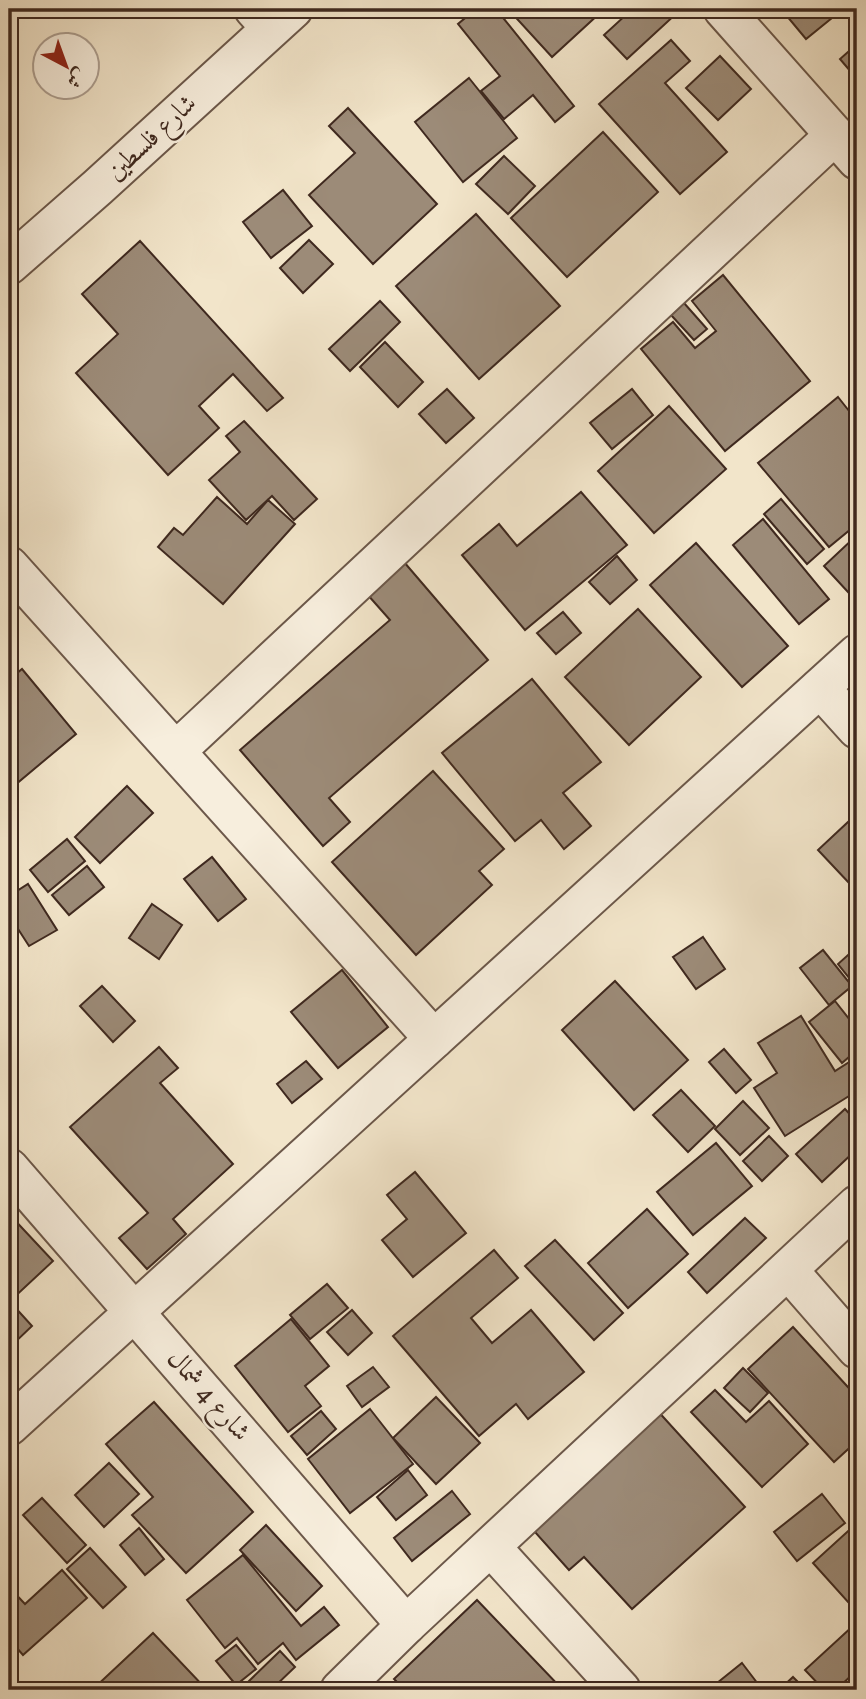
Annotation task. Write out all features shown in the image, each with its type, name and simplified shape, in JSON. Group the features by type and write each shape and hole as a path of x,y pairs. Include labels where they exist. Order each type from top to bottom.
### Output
{"street":[{"path":"176,751 846,148 723,9"},
{"name":"شارع فلسطين","path":"9,265 98,187 273,15"},
{"path":"9,566 434,1039"},
{"path":"9,1426 857,654"},
{"path":"820,688 857,729"},
{"name":"شارع 4 شمال","path":"9,1168 406,1625"},
{"path":"340,1690 406,1625 857,1205"},
{"path":"788,1270 857,1349"},
{"path":"491,1547 621,1690"}],"building":[{"path":"476,9 496,9 574,106 555,122 533,95 504,119 481,91 500,76 458,24"},
{"path":"508,9 599,9 601,12 552,57"},
{"path":"623,9 675,9 678,12 627,59 604,35 627,14"},
{"path":"781,9 843,9 806,39"},
{"path":"671,40 690,61 665,83 727,152 680,194 599,104"},
{"path":"857,44 857,79 840,59"},
{"path":"720,56 751,89 718,120 686,88"},
{"path":"469,78 517,138 463,182 415,122"},
{"path":"348,108 437,204 373,264 309,195 355,153 329,126"},
{"path":"603,132 658,192 567,277 511,218"},
{"path":"504,156 535,186 508,214 476,184"},
{"path":"283,190 312,226 271,258 243,222"},
{"path":"476,214 560,306 479,379 396,286"},
{"path":"309,240 333,264 303,293 280,268"},
{"path":"140,241 283,398 267,411 233,374 199,406 219,428 168,475 76,373 118,334 82,294"},
{"path":"723,275 810,381 725,451 641,349 673,322 695,348 716,331 692,301"},
{"path":"380,301 400,322 350,371 329,349"},
{"path":"684,303 707,329 694,340 671,315"},
{"path":"385,342 423,382 398,407 360,367"},
{"path":"447,389 474,418 446,443 419,414"},
{"path":"632,389 653,415 612,449 590,423"},
{"path":"838,397 857,421 857,524 829,547 758,463"},
{"path":"669,406 726,469 654,533 598,471"},
{"path":"244,421 317,499 294,520 272,496 246,520 209,480 240,452 226,436"},
{"path":"581,492 627,545 525,630 462,555 499,524 517,546"},
{"path":"217,497 247,524 268,500 295,524 223,604 158,547 174,528 183,535"},
{"path":"781,499 824,549 807,564 764,514"},
{"path":"763,519 829,599 799,624 733,545"},
{"path":"857,535 857,583 848,592 824,566"},
{"path":"696,543 788,646 742,687 650,585"},
{"path":"617,556 637,580 610,604 589,582"},
{"path":"404,562 488,660 329,798 350,822 323,846 240,750 390,620 367,594"},
{"path":"638,609 701,677 629,745 565,677"},
{"path":"563,612 581,633 556,654 537,633"},
{"path":"22,669 76,734 9,790 9,680"},
{"path":"532,679 601,762 563,793 591,826 564,849 541,820 515,841 442,753"},
{"path":"433,771 504,849 479,871 492,885 416,955 332,862"},
{"path":"127,786 153,813 100,863 75,837"},
{"path":"848,822 857,832 857,882 855,879 850,884 818,850"},
{"path":"67,839 85,861 48,892 30,870"},
{"path":"212,857 246,899 218,921 184,879"},
{"path":"87,866 104,887 69,915 52,895"},
{"path":"28,884 57,930 29,946 9,915 9,896"},
{"path":"152,904 182,925 159,959 129,938"},
{"path":"703,937 725,969 696,989 673,957"},
{"path":"857,947 857,981 854,984 838,964"},
{"path":"823,950 852,986 829,1005 800,968"},
{"path":"342,970 388,1027 338,1068 291,1012"},
{"path":"615,981 688,1060 634,1110 562,1030"},
{"path":"102,986 135,1021 113,1042 80,1006"},
{"path":"835,1001 857,1029 857,1050 842,1063 809,1022"},
{"path":"801,1016 835,1071 857,1057 857,1091 785,1136 754,1088 777,1073 758,1043"},
{"path":"159,1047 178,1068 160,1083 233,1164 173,1219 186,1234 147,1269 119,1238 148,1213 70,1127"},
{"path":"724,1049 751,1080 736,1093 709,1062"},
{"path":"306,1061 322,1079 292,1103 277,1084"},
{"path":"681,1090 715,1126 688,1152 653,1115"},
{"path":"743,1101 769,1128 740,1155 715,1129"},
{"path":"845,1109 857,1122 857,1149 822,1182 796,1154"},
{"path":"769,1136 788,1156 762,1181 743,1161"},
{"path":"716,1143 752,1186 693,1235 657,1192"},
{"path":"415,1172 466,1233 413,1277 382,1240 407,1219 387,1195"},
{"path":"647,1209 688,1254 628,1308 588,1263"},
{"path":"9,1214 53,1261 9,1302"},
{"path":"745,1218 766,1238 707,1293 688,1272"},
{"path":"555,1240 623,1313 594,1340 525,1266"},
{"path":"494,1250 518,1278 471,1318 492,1343 531,1310 584,1372 528,1419 516,1404 479,1436 393,1336"},
{"path":"327,1284 348,1308 310,1339 290,1315"},
{"path":"12,1304 32,1326 9,1348 9,1307"},
{"path":"352,1310 372,1333 348,1355 327,1332"},
{"path":"291,1319 329,1366 305,1386 321,1406 288,1432 235,1366"},
{"path":"793,1327 857,1397 857,1441 834,1462 748,1369"},
{"path":"373,1367 389,1387 362,1407 347,1386"},
{"path":"743,1368 768,1393 750,1412 724,1388"},
{"path":"715,1390 746,1422 769,1401 808,1444 762,1487 691,1412"},
{"path":"436,1397 480,1443 436,1484 393,1438"},
{"path":"645,1397 745,1507 632,1609 584,1557 569,1570 518,1513"},
{"path":"154,1402 253,1512 186,1573 132,1515 153,1497 106,1444"},
{"path":"370,1409 413,1464 350,1513 308,1459"},
{"path":"321,1411 336,1429 307,1455 291,1436"},
{"path":"109,1463 139,1494 104,1527 75,1495"},
{"path":"408,1470 427,1495 396,1520 377,1497"},
{"path":"452,1491 470,1514 412,1561 394,1538"},
{"path":"822,1494 845,1523 797,1561 774,1532"},
{"path":"42,1498 86,1545 67,1563 23,1515"},
{"path":"857,1523 857,1612 813,1563"},
{"path":"266,1525 322,1586 296,1611 240,1550"},
{"path":"139,1528 164,1559 145,1575 120,1545"},
{"path":"90,1548 126,1587 103,1608 67,1569"},
{"path":"243,1555 301,1626 324,1607 339,1625 296,1660 283,1643 258,1664 237,1638 225,1648 187,1600"},
{"path":"62,1570 87,1598 23,1655 9,1639 9,1587 25,1604"},
{"path":"477,1600 563,1690 405,1690 394,1679"},
{"path":"854,1625 857,1629 857,1670 836,1690 824,1690 805,1670"},
{"path":"153,1633 207,1690 92,1690"},
{"path":"236,1645 256,1669 236,1685 216,1661"},
{"path":"280,1651 295,1667 271,1690 256,1690 248,1682"},
{"path":"742,1663 758,1684 750,1690 715,1690 712,1687"},
{"path":"793,1677 806,1690 779,1690"}]}
